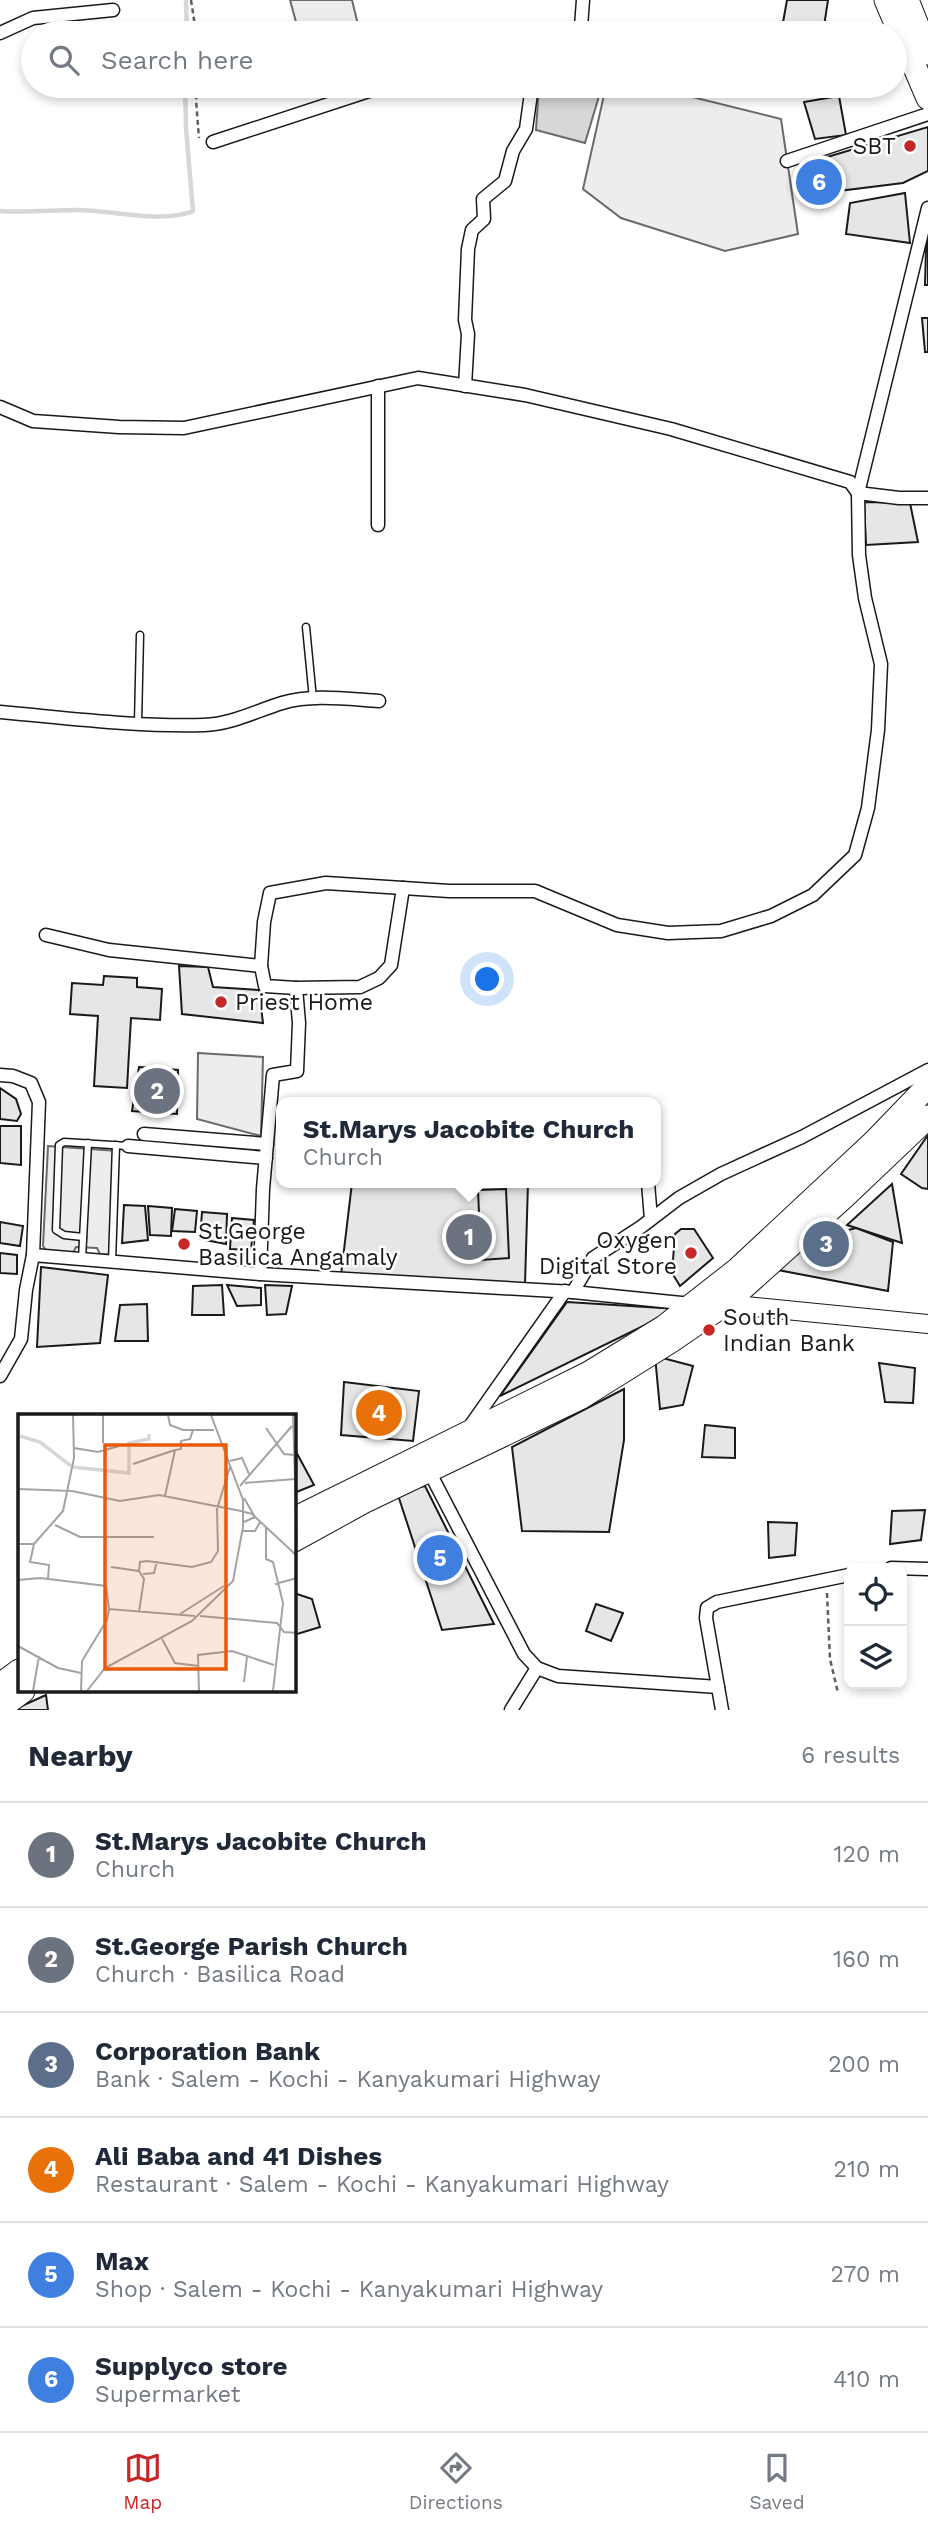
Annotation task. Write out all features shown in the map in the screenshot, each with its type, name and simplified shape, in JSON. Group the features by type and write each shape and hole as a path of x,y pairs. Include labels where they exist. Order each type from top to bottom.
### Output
{"highway":[{"path":"886,0 895,21"},
{"path":"907,0 928,53"},
{"path":"907,49 928,98"},
{"path":"296,1518 589,1373 664,1327 738,1269 874,1142 928,1086"},
{"path":"296,1539 363,1502 580,1398 640,1361 725,1304 836,1205 928,1117"},
{"path":"0,1685 18,1672"},
{"path":"0,1708 22,1692"}],"main road":[{"path":"725,1304 928,1324"}],"street":[{"path":"581,21 583,0"},
{"path":"26,21 33,18 113,10"},
{"path":"0,33 21,23"},
{"path":"206,143 347,98"},
{"path":"464,386 468,334 465,320 466,278 472,230 484,219 483,199 505,181 513,151 526,129 530,98"},
{"path":"787,161 928,114"},
{"path":"402,888 391,965 379,978 360,987 265,986 261,966 264,922 270,893 326,883 535,891 617,925 668,933 721,931 771,916 813,895 855,855 867,808 878,730 881,664 864,597 859,555 858,493 928,208"},
{"path":"0,407 33,421 184,428 418,379 525,395 671,429 850,482 858,493 928,498"},
{"path":"378,386 378,525"},
{"path":"0,712 138,723 207,724 247,717 284,702 313,699 379,701"},
{"path":"46,935 109,950 261,966"},
{"path":"260,1274 273,1075 297,1071 299,1023 296,988"},
{"path":"464,1435 593,1258 679,1198 721,1174 802,1137 928,1070"},
{"path":"0,1075 13,1076 30,1083 39,1101 33,1255 21,1339 0,1376"},
{"path":"144,1134 267,1144"},
{"path":"122,1145 266,1158"},
{"path":"648,1188 651,1219"},
{"path":"33,1255 260,1274 569,1292 692,1304 725,1304"},
{"path":"429,1471 524,1654 537,1668 558,1676 718,1687"},
{"path":"907,1568 928,1569"},
{"path":"722,1710 706,1618 707,1608 717,1602 844,1576"},
{"path":"511,1710 537,1668"}],"lane":[{"path":"306,627 313,699"},
{"path":"138,723 140,635"},
{"path":"82,1259 88,1143"},
{"path":"83,1237 64,1235 56,1230 59,1144 122,1145 112,1262"}],"path":[{"path":"191,0 194,21"},
{"path":"196,98 206,143"},
{"path":"826,1580 830,1659 838,1693"}],"shaded area":[{"path":"290,0 352,0 357,21 296,21"},
{"path":"538,98 598,98 585,143 536,130"},
{"path":"603,98 696,98 781,119 798,234 725,251 621,218 583,189"},
{"path":"198,1053 263,1057 261,1136 197,1119"},
{"path":"48,1146 118,1151 113,1255 100,1254 97,1248 76,1247 73,1253 47,1252 43,1246"}],"building":[{"path":"787,0 828,0 825,21 783,21"},
{"path":"839,98 846,135 815,139 804,102"},
{"path":"928,127 928,171 903,183 806,195 807,163"},
{"path":"905,193 910,243 846,234 850,203"},
{"path":"927,213 928,285 925,285"},
{"path":"922,318 928,318 928,352 925,352"},
{"path":"864,502 910,503 918,542 866,545"},
{"name":"Priest Home","path":"179,966 208,967 213,987 259,990 263,1023 182,1014"},
{"path":"104,976 137,978 137,987 162,989 160,1020 131,1018 127,1088 94,1086 98,1016 70,1014 72,983 103,985"},
{"path":"139,1067 178,1070 177,1114 132,1111"},
{"path":"0,1088 16,1099 21,1114 17,1121 0,1119"},
{"path":"0,1126 21,1126 21,1165 0,1163"},
{"path":"928,1135 928,1189 901,1174"},
{"path":"892,1184 902,1243 847,1225"},
{"path":"351,1188 528,1188 525,1284 341,1275"},
{"path":"506,1189 509,1258 481,1260 478,1190"},
{"path":"124,1205 145,1206 148,1240 122,1243"},
{"path":"148,1206 172,1208 171,1236 150,1235"},
{"path":"175,1209 197,1211 195,1232 172,1231"},
{"path":"202,1212 227,1214 226,1244 200,1239"},
{"path":"232,1218 254,1220 251,1250 230,1249"},
{"path":"0,1222 23,1226 20,1246 0,1243"},
{"path":"856,1228 893,1242 888,1291 778,1270 802,1242"},
{"name":"Oxygen Digital Store","path":"681,1229 694,1229 713,1258 680,1286 672,1273 675,1234"},
{"path":"0,1253 17,1255 17,1274 0,1273"},
{"path":"41,1267 108,1275 100,1343 37,1347"},
{"path":"222,1285 224,1315 192,1315 193,1286"},
{"path":"227,1285 261,1288 261,1305 237,1306"},
{"path":"265,1285 292,1286 286,1314 267,1315"},
{"path":"567,1302 678,1309 500,1396"},
{"path":"147,1304 148,1341 115,1341 120,1305"},
{"path":"655,1356 693,1366 683,1405 660,1409"},
{"path":"879,1363 915,1368 913,1403 885,1402"},
{"path":"344,1382 419,1391 413,1441 341,1435"},
{"path":"624,1389 624,1440 609,1532 522,1531 512,1447"},
{"path":"705,1425 735,1428 735,1458 702,1457"},
{"path":"296,1452 314,1485 296,1492"},
{"path":"425,1486 494,1624 442,1630 397,1492"},
{"path":"925,1510 921,1540 890,1544 892,1511"},
{"path":"768,1522 797,1523 795,1555 769,1558"},
{"path":"296,1594 312,1599 320,1627 296,1634"},
{"path":"596,1604 623,1613 611,1641 586,1631"},
{"path":"46,1695 48,1710 13,1710"}],"waterway":[{"path":"186,0 187,21"},
{"path":"0,211 78,210 152,216 181,215 193,211 185,98"}],"place":[{"name":"SBT","path":"910,146"},
{"name":"Supplyco store","path":"819,182"},
{"name":"Priest Home","path":"221,1002"},
{"name":"St.George Parish Church","path":"157,1091"},
{"name":"St.Marys Jacobite Church","path":"469,1237"},
{"name":"St.George Basilica Angamaly","path":"184,1244"},
{"name":"Corporation Bank","path":"826,1244"},
{"name":"Oxygen Digital Store","path":"691,1253"},
{"name":"South Indian Bank","path":"709,1330"},
{"name":"Ali Baba and 41 Dishes","path":"379,1413"},
{"name":"Max","path":"440,1558"}]}
